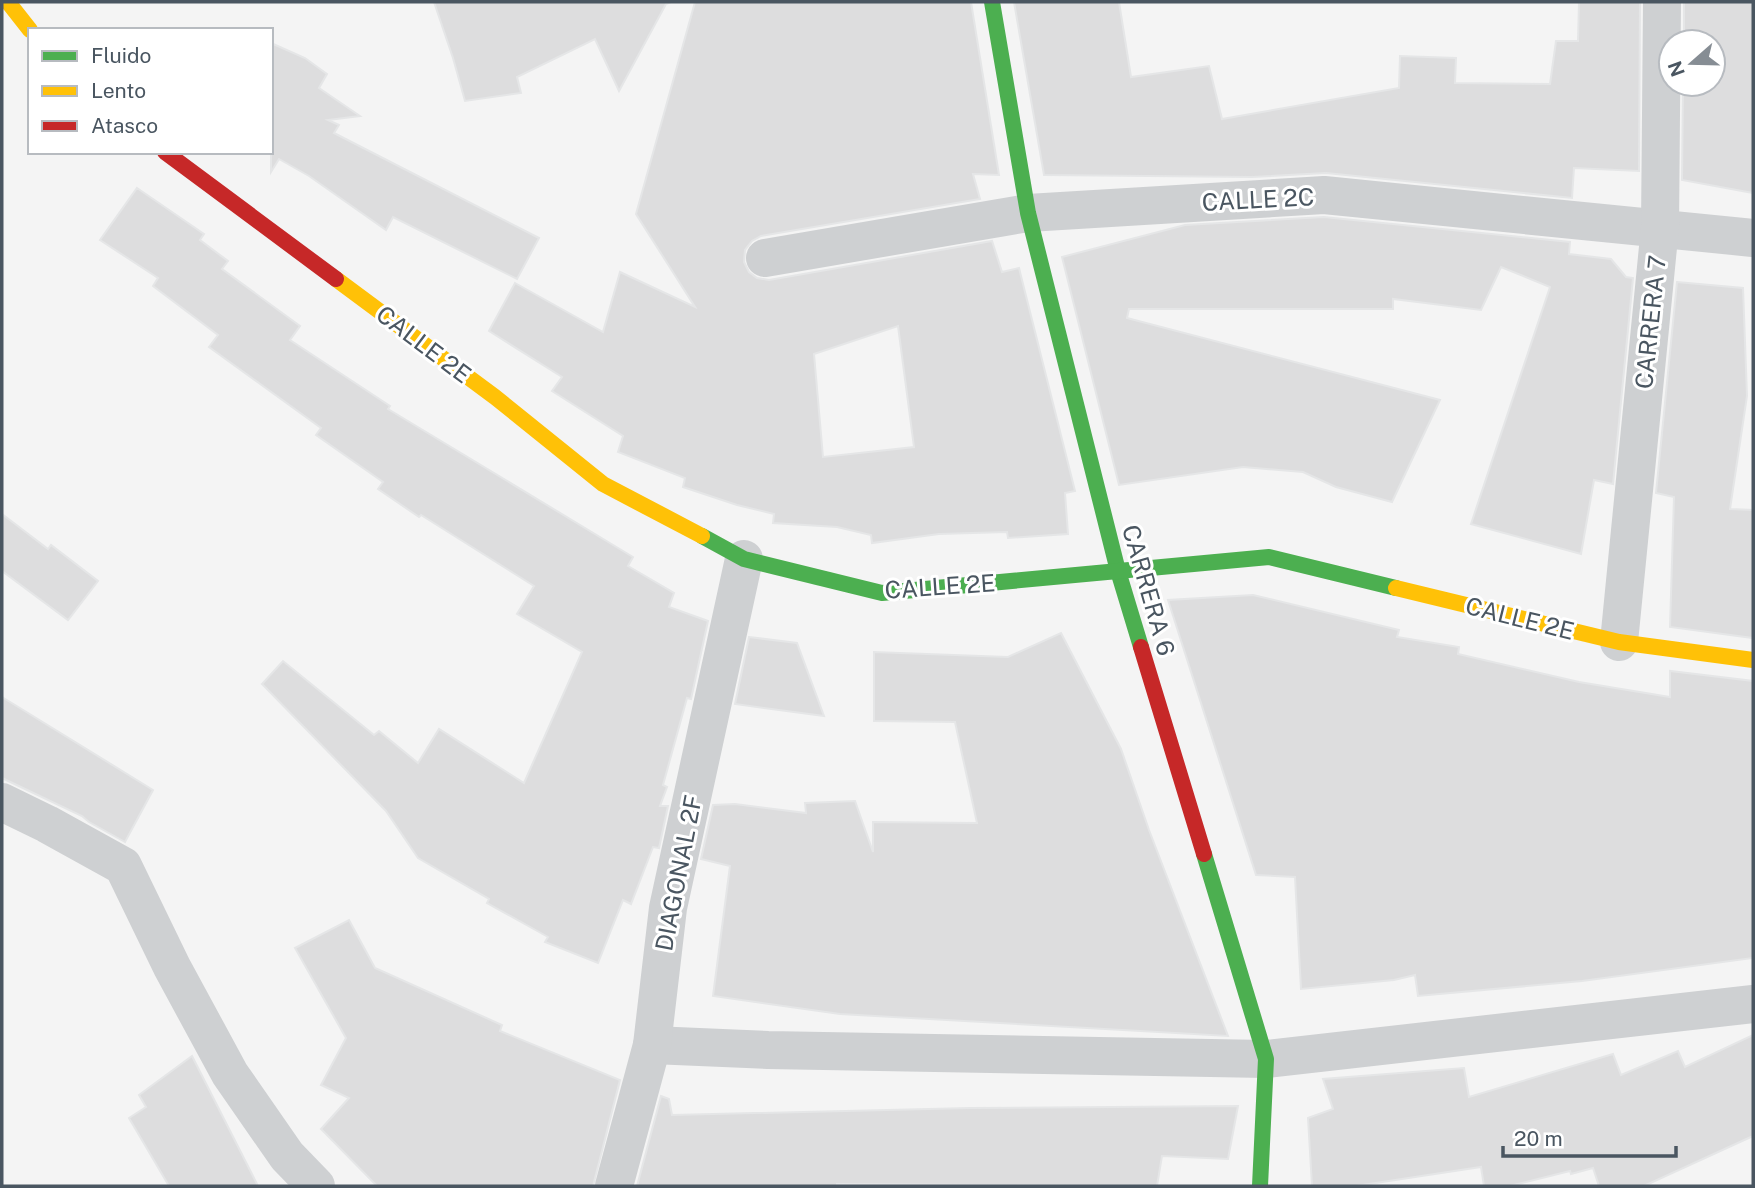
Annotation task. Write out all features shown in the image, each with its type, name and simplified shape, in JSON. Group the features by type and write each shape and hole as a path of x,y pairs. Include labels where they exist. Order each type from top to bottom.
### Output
{"street":[{"path":"8,2 28,28"},
{"name":"CARRERA 6","path":"992,2 1028,213 1118,571 1266,1059 1260,1186"},
{"name":"CARRERA 7","path":"1619,642 1660,228 1662,2"},
{"name":"CALLE 2E","path":"168,154 495,397 603,484 744,559 882,593 1269,557 1619,642 1753,660"},
{"name":"CALLE 2C","path":"765,258 1028,213 1325,195 1753,238"},
{"name":"DIAGONAL 2F","path":"614,1186 652,1045 668,908 744,559"},
{"path":"2,802 123,866 172,967 230,1074 288,1156 316,1186"},
{"path":"652,1045 782,1051 1266,1059 1753,1004"}],"building":[{"path":"434,2 671,2 666,4 619,91 595,39 517,77 521,93 465,101"},
{"path":"695,2 971,2 999,175 973,174 980,199 761,236 752,241 745,250 744,262 749,272 757,278 769,280 992,241 1002,272 1019,268 1075,491 1065,493 1068,534 1008,538 1007,532 939,534 872,543 871,535 837,527 773,523 774,514 683,487 685,478 618,452 623,436 552,391 562,377 489,331 515,283 603,332 620,272 695,307 636,214","holes":["898,326 914,447 823,457 814,354"]},
{"path":"1014,2 1119,2 1131,77 1209,66 1222,119 1399,88 1400,56 1456,58 1455,83 1550,84 1556,41 1578,41 1579,2 1640,2 1639,171 1574,168 1572,198 1326,173 1252,177 1044,175"},
{"path":"1684,2 1753,2 1753,193 1682,180 1683,98 1727,98 1727,28 1684,28"},
{"path":"273,44 305,58 327,74 319,88 360,116 328,120 339,125 334,133 539,238 517,279 393,217 386,230 309,176 279,159 271,172"},
{"path":"137,188 204,234 200,240 228,261 222,269 300,326 290,340 390,406 388,409 633,557 628,566 674,593 669,607 708,621 691,699 687,698 663,785 667,787 660,806 668,806 659,848 653,847 631,904 623,900 598,963 545,942 548,937 487,903 489,899 418,858 386,811 262,684 283,661 374,735 379,731 418,763 439,729 524,783 582,652 517,614 534,586 421,515 419,517 378,489 383,482 316,435 321,428 209,347 218,335 153,286 158,278 100,240"},
{"path":"1324,217 1570,242 1569,254 1611,259 1626,277 1633,278 1613,484 1594,480 1581,554 1471,524 1550,287 1501,267 1481,310 1393,299 1393,309 1129,309 1127,318 1440,400 1392,502 1336,487 1303,472 1243,467 1119,485 1062,257 1185,225"},
{"path":"1677,282 1743,288 1747,396 1730,509 1753,510 1753,638 1670,627 1674,497 1656,493"},
{"path":"2,514 48,549 51,545 98,581 68,620 2,571"},
{"path":"1253,595 1399,630 1397,637 1459,647 1458,654 1579,682 1670,697 1670,671 1753,681 1753,958 1582,981 1418,996 1415,975 1394,980 1301,989 1295,877 1256,875 1168,600"},
{"path":"1061,633 1121,749 1228,1036 840,1014 713,996 730,866 701,859 713,805 735,804 806,813 805,803 855,801 873,852 873,822 977,823 955,722 874,721 874,652 1008,657"},
{"path":"749,637 797,643 824,716 735,704"},
{"path":"2,697 153,790 125,842 82,816 2,778"},
{"path":"349,920 375,968 502,1025 500,1031 620,1080 593,1186 377,1186 321,1129 349,1098 321,1085 346,1038 295,948"},
{"path":"1753,1035 1753,1136 1644,1186 1599,1186 1593,1168 1510,1186 1484,1186 1481,1167 1356,1186 1312,1186 1308,1118 1333,1109 1323,1079 1464,1068 1469,1097 1613,1054 1621,1075 1678,1051 1685,1067"},
{"path":"192,1056 258,1186 169,1186 129,1118 146,1107 139,1095"},
{"path":"661,1096 669,1099 672,1115 970,1108 1238,1106 1228,1159 1162,1156 1157,1186 637,1186"}],"traffic: fast":[{"path":"992,2 1028,213 1118,571 1141,647"},
{"path":"702,536 744,559 882,593 1269,557 1396,588"},
{"path":"1204,854 1266,1059 1260,1186"}],"traffic: slow":[{"path":"8,2 28,28"},
{"path":"336,279 495,397 603,484 702,536"},
{"path":"1396,588 1619,642 1753,660"}],"traffic: jam":[{"path":"168,154 336,279"},
{"path":"1141,647 1204,854"}]}
